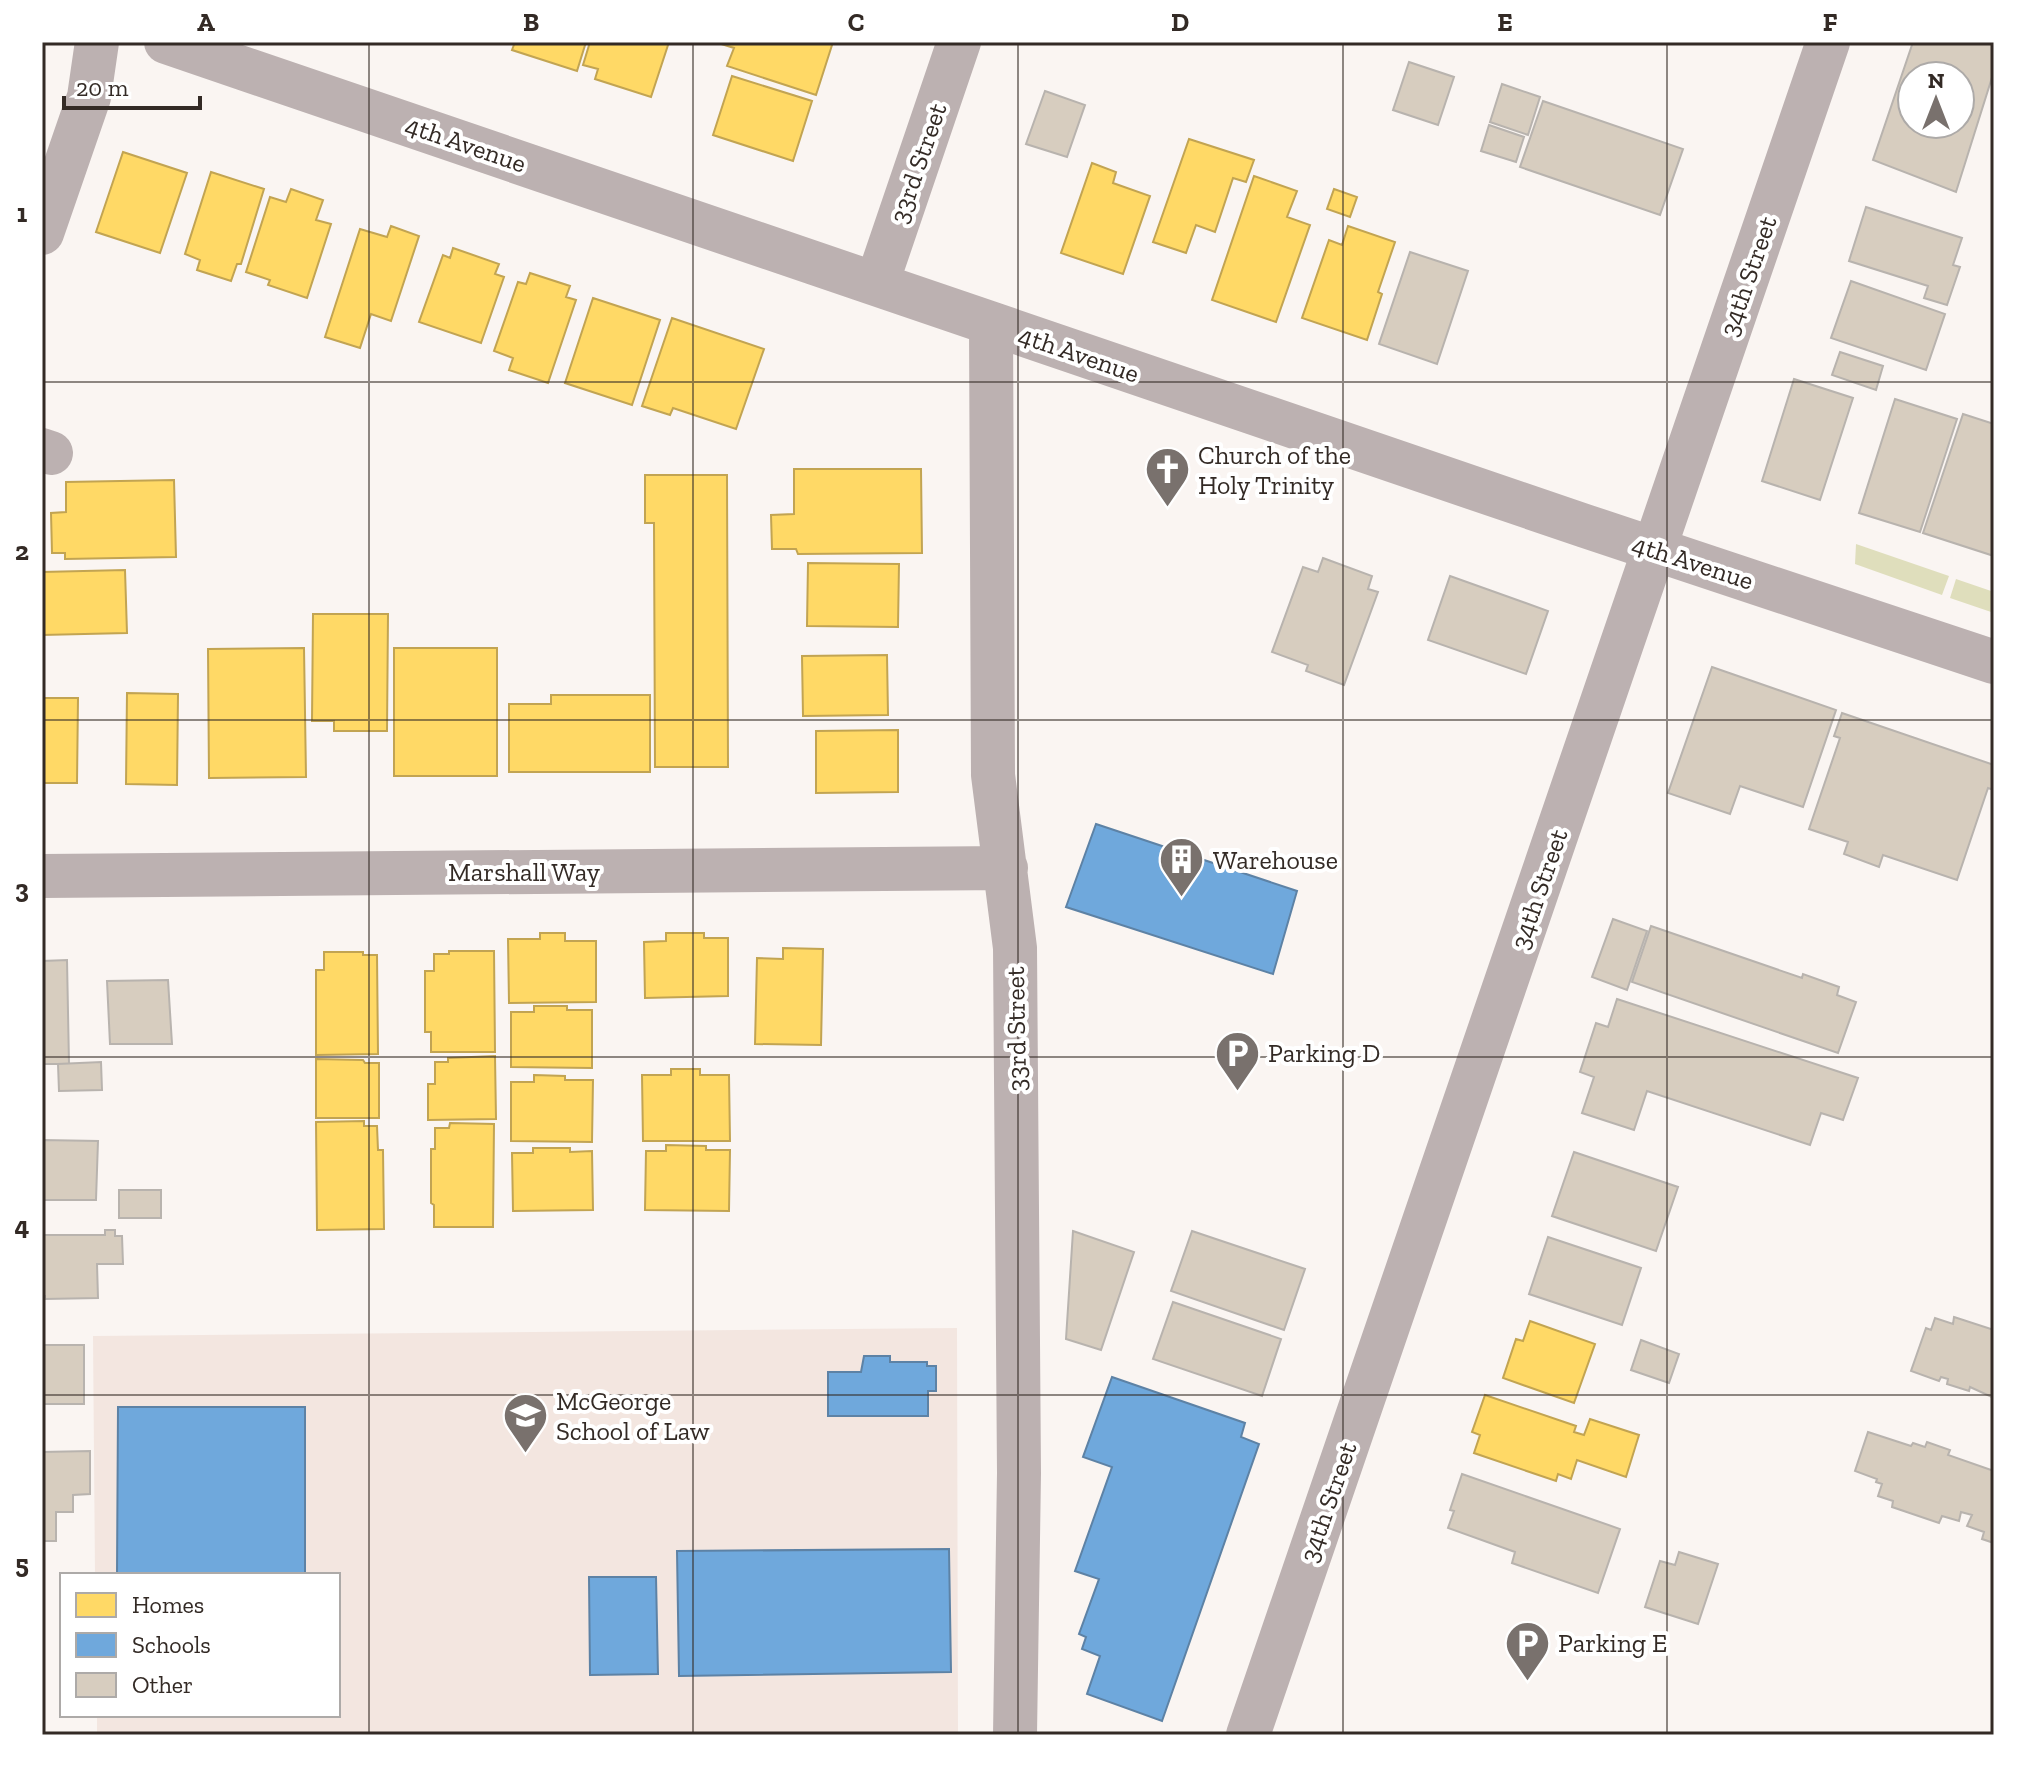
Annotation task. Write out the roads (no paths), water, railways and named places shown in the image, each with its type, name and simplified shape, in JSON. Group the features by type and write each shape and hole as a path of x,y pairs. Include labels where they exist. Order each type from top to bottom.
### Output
{"street":[{"path":"42,233 89,97 97,42"},
{"name":"4th Avenue","path":"166,42 1653,549 1994,662"},
{"name":"33rd Street","path":"877,283 959,42"},
{"name":"34th Street","path":"1248,1735 1828,42"},
{"name":"33rd Street","path":"991,324 993,775 1015,948 1019,1488 1015,1735"},
{"name":"Marshall Way","path":"42,876 1006,868"}],"place":[{"name":"Church of the Holy Trinity","path":"1167,509"},
{"name":"Warehouse","path":"1182,899"},
{"name":"Parking D","path":"1237,1092"},
{"name":"McGeorge School of Law","path":"525,1455"},
{"name":"Parking E","path":"1527,1682"}]}
